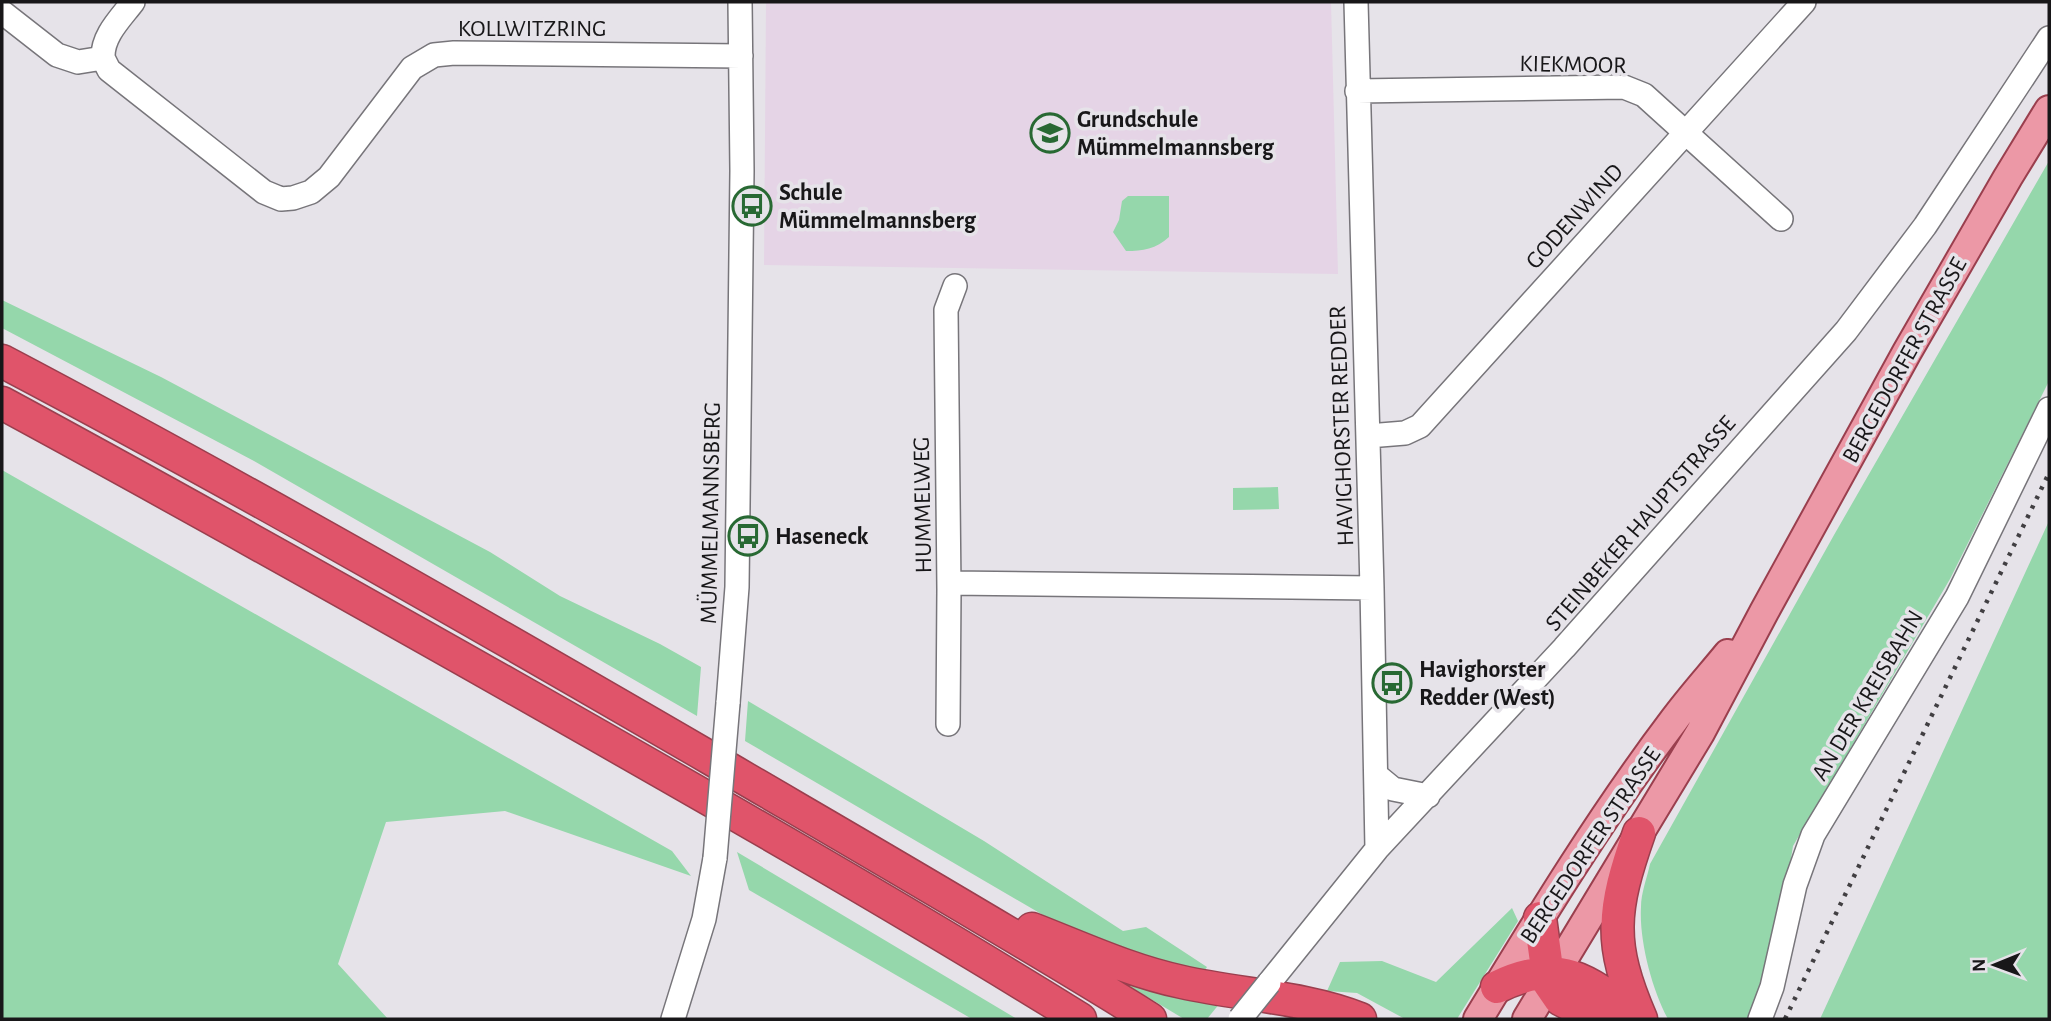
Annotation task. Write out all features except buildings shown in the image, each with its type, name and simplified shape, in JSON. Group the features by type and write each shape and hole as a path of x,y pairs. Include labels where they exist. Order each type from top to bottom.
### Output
{"highway":[{"path":"2,361 517,645 946,896 1150,1019"},
{"path":"2,403 170,493 622,749 1072,1016"},
{"path":"1639,833 1620,892 1617,928 1623,975 1640,1019"},
{"path":"946,896 1140,971 1182,982 1313,1006 1360,1019"},
{"path":"1540,918 1550,976 1560,999 1598,1019"},
{"path":"1497,987 1520,976 1568,974 1590,983 1640,1019"}],"main road":[{"name":"BERGEDORFER STRASSE","path":"1527,1019 1550,976 1700,733 1763,612 1907,352 2049,110"},
{"name":"BERGEDORFER STRASSE","path":"1478,1019 1584,848 1653,747 1763,612"}],"street":[{"path":"2,12 57,55 78,62 103,58 103,47 108,37 133,2"},
{"name":"MÜMMELMANNSBERG","path":"673,1019 704,919 715,858 737,587 742,171 740,2"},
{"name":"HAVIGHORSTER REDDER","path":"1356,2 1377,849"},
{"name":"GODENWIND","path":"1368,436 1405,433 1420,426 1804,2"},
{"name":"STEINBEKER HAUPTSTRASSE","path":"1240,1019 1377,849 1564,648 1846,331 1925,226 2049,38"},
{"name":"KOLLWITZRING","path":"103,58 109,70 264,192 281,199 311,192 330,177 412,68 434,55 741,56"},
{"name":"KIEKMOOR","path":"1357,91 1624,87 1644,95 1782,219"},
{"name":"HUMMELWEG","path":"947,724 949,583 946,310 955,286"},
{"name":"AN DER KREISBAHN","path":"1760,1019 1772,987 1795,885 1813,835 1956,597 2049,409"},
{"path":"949,583 1372,588"},
{"path":"1376,775 1393,789 1428,796"}],"shaded area":[{"name":"Grundschule Mümmelmannsberg","path":"766,2 1331,2 1338,274 764,265"}],"green space":[{"path":"2049,161 2049,381 1950,579 1793,846 1785,895 1761,995 1748,1019 1668,1019 1652,980 1642,934 1641,902 1650,864 1834,535"},
{"path":"1128,196 1169,196 1169,237 1149,248 1126,251 1113,232 1119,220 1122,201"},
{"path":"2,300 161,377 490,552 560,596 660,644 701,667 697,716 254,461 2,328"},
{"path":"2,470 672,851 691,876 505,811 386,822 338,964 388,1019 2,1019"},
{"path":"1278,487 1279,509 1233,510 1233,488"},
{"path":"2049,521 2049,1019 1820,1019"},
{"path":"748,701 984,841 1123,931 1146,927 1207,967 1201,976 1130,956 1055,922 745,741"},
{"path":"737,852 1017,1019 972,1019 749,890"},
{"path":"1512,908 1518,921 1457,1019 1405,1019 1357,993 1327,991 1340,962 1382,961 1436,982"},
{"path":"1116,978 1220,1003 1207,1019 1184,1019"}],"railway":[{"path":"1785,1019 2049,473"}],"place":[{"name":"Grundschule Mümmelmannsberg","path":"1050,133"},
{"name":"Schule Mümmelmannsberg","path":"752,206"},
{"name":"Haseneck","path":"748,536"},
{"name":"Havighorster Redder (West)","path":"1392,683"}]}
